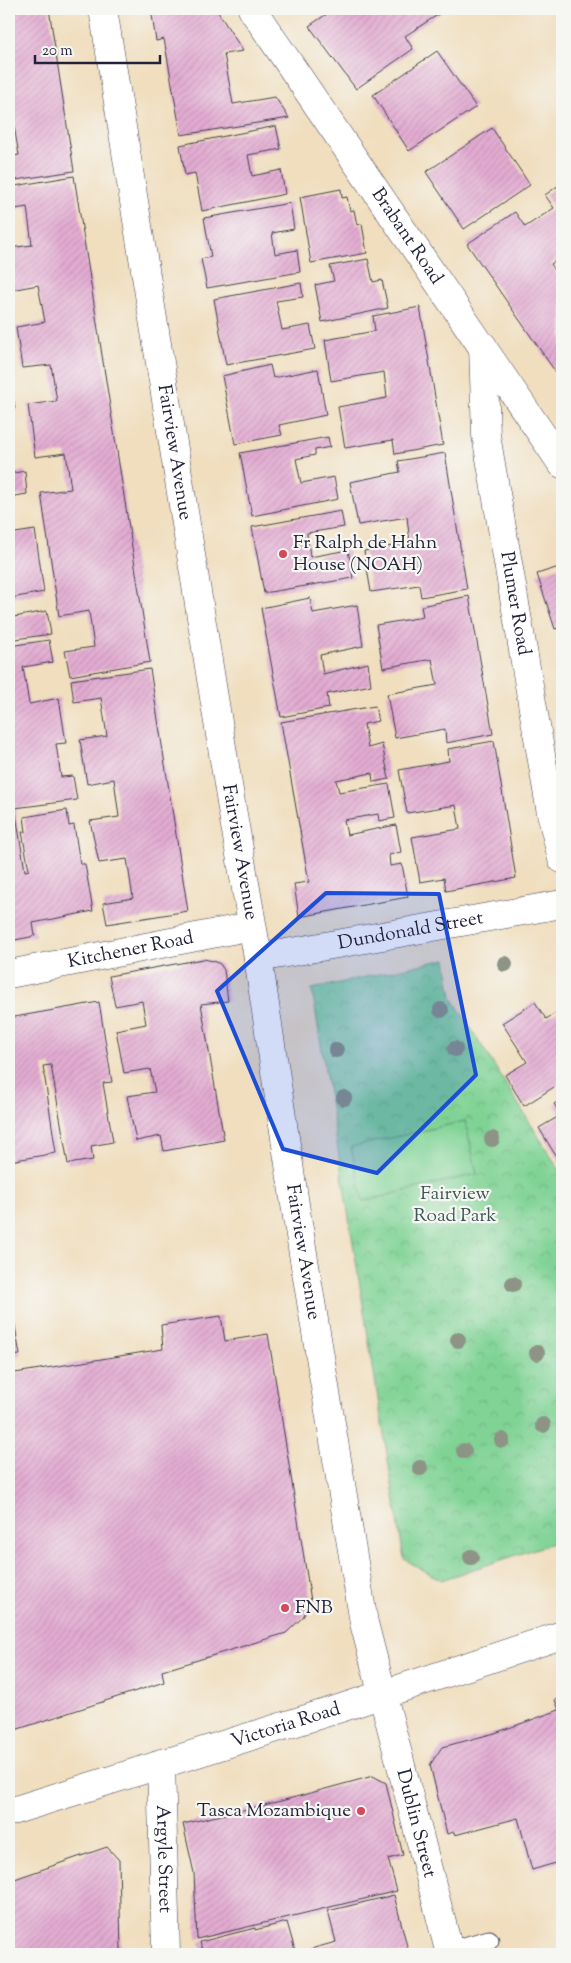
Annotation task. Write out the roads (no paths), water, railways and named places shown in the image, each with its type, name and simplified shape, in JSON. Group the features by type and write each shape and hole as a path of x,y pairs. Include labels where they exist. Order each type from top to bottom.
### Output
{"street":[{"name":"Fairview Avenue","path":"103,9 258,958 296,1211 362,1614 382,1695"},
{"name":"Brabant Road","path":"252,9 562,464"},
{"name":"Plumer Road","path":"483,346 486,435 557,811 562,859"},
{"name":"Dundonald Street","path":"258,958 562,904"},
{"name":"Kitchener Road","path":"9,974 252,926"},
{"name":"Victoria Road","path":"9,1812 382,1695 562,1635"},
{"name":"Dublin Street","path":"382,1695 450,1953"},
{"name":"Argyle Street","path":"161,1763 166,1954"}],"lane":[{"path":"450,1953 489,1940"}],"place":[{"name":"Fr Ralph de Hahn House (NOAH)","path":"283,554"},
{"name":"FNB","path":"285,1608"},
{"name":"Tasca Mozambique","path":"361,1811"}],"park label":[{"name":"Fairview Road Park","path":"455,1205"}]}
